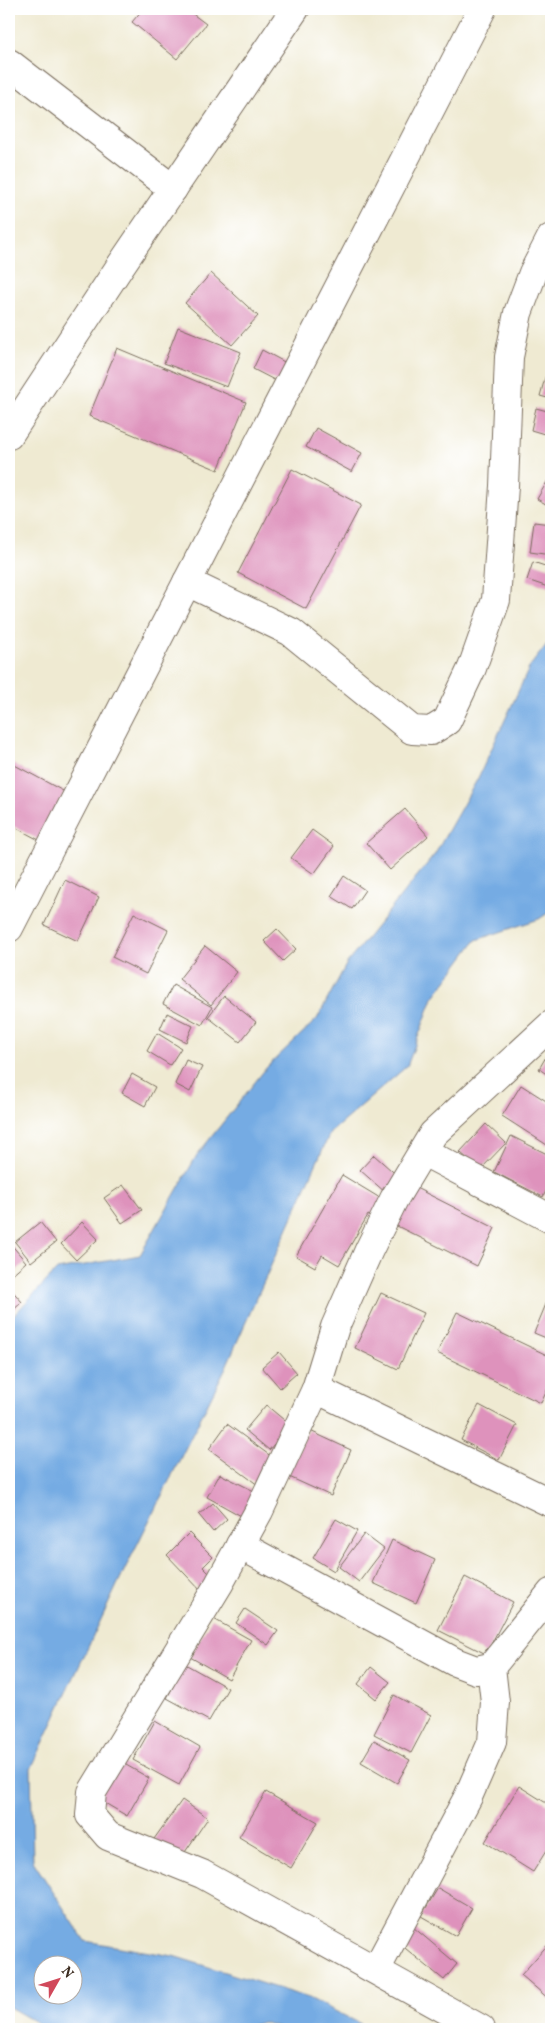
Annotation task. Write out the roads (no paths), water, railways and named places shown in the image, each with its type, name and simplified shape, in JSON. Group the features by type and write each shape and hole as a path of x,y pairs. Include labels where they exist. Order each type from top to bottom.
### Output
{"street":[{"path":"9,435 173,188 295,9"},
{"path":"9,928 482,9"},
{"path":"9,63 173,188"},
{"path":"187,582 291,632 412,730 431,731 447,721 472,668 496,600 510,357 518,313 533,272 551,238"},
{"path":"481,2029 202,1874 108,1836 90,1815 92,1792 219,1584 279,1472 316,1390 335,1326 394,1199 424,1152 433,1134 551,1025"},
{"path":"424,1152 551,1219"},
{"path":"316,1390 551,1502"},
{"path":"240,1545 455,1662 476,1670 491,1667 551,1593"},
{"path":"376,1970 468,1796 492,1742 495,1702 491,1667"}],"water":[{"path":"551,639 551,911 539,919 476,940 433,998 407,1066 330,1133 225,1369 120,1579 31,1769 33,1861 85,1941 173,1956 309,1998 371,2029 284,2029 263,2022 238,2029 48,2029 9,2007 9,1320 57,1270 140,1255 197,1155 267,1067 317,1019 347,963 435,854 478,778 530,666"}]}
